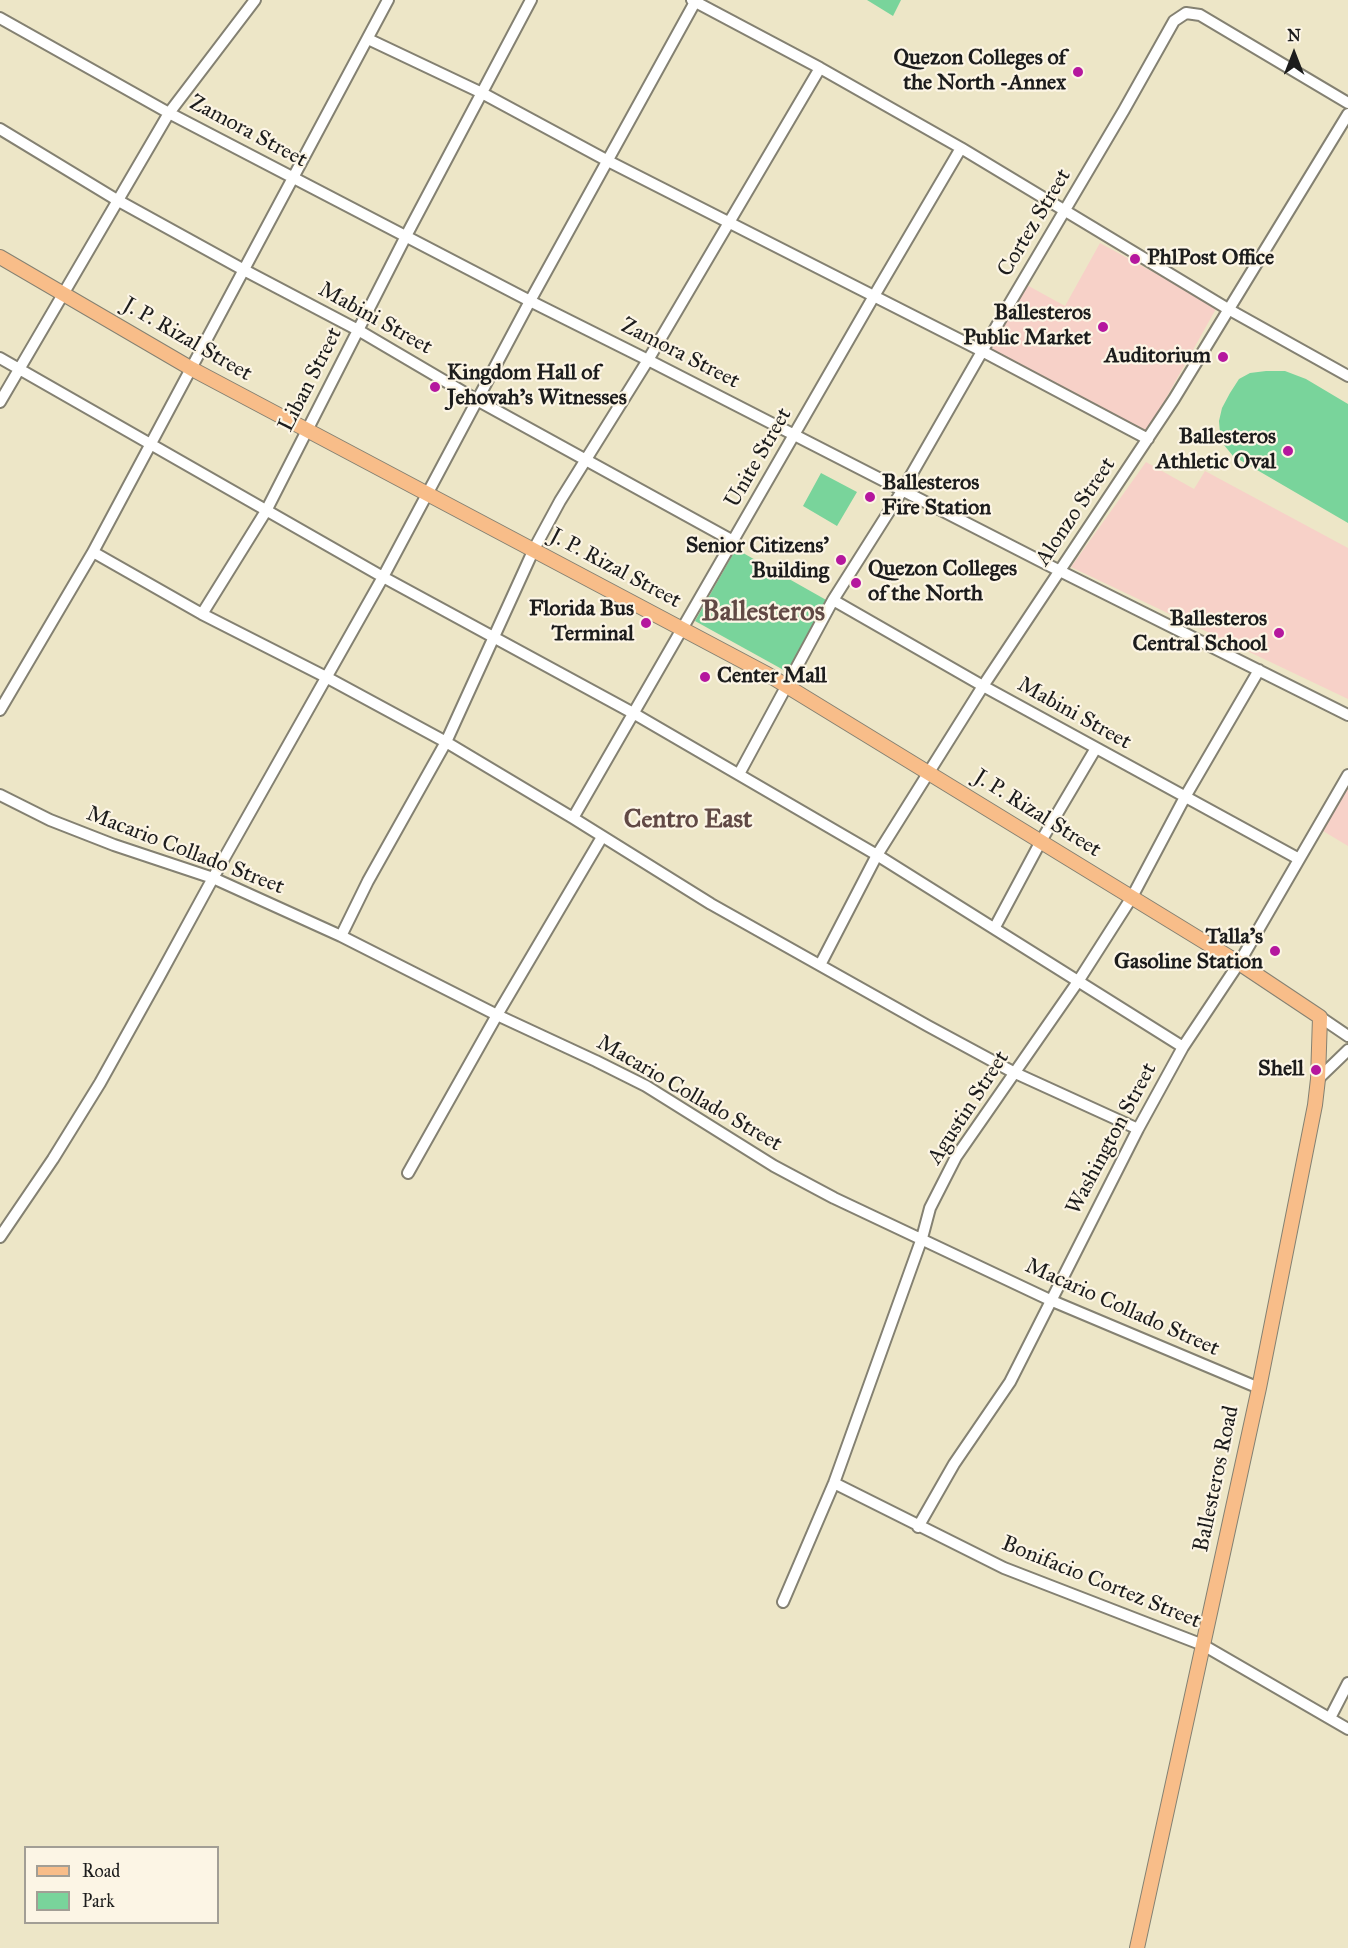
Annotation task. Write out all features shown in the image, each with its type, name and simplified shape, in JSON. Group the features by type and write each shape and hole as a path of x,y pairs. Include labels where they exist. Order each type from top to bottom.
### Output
{"main road":[{"name":"J. P. Rizal Street","path":"0,257 192,369 534,549 787,686 1239,963 1320,1017"},
{"name":"Ballesteros Road","path":"1137,1948 1259,1388 1315,1105 1320,1017"}],"street":[{"path":"0,402 169,113 255,0"},
{"path":"0,710 93,552 387,0"},
{"name":"Liban Street","path":"202,614 266,511 406,236 531,0"},
{"path":"0,1237 53,1159 100,1083 383,577 426,493 694,1 820,68 961,148 1228,309 1348,376"},
{"name":"Cortez Street","path":"739,774 833,600 902,490 1174,21 1186,13 1200,15 1348,103"},
{"name":"Zamora Street","path":"0,18 169,113 530,301 1060,571 1348,714"},
{"path":"368,39 482,93 608,161 982,351 1148,439"},
{"path":"341,936 368,881 446,742 534,549 560,501 648,360 820,68"},
{"name":"Alonzo Street","path":"820,965 878,855 929,772 983,686 1148,439 1348,114"},
{"name":"Mabini Street","path":"0,129 117,200 358,330 477,400 733,541"},
{"name":"Unite Street","path":"573,818 961,148"},
{"path":"0,358 383,577 633,713 739,774 878,855 1183,1047"},
{"path":"93,552 202,614 326,677 446,742 711,904 820,965 1014,1072 1138,1130"},
{"name":"Mabini Street","path":"833,600 983,686 1299,859"},
{"name":"Agustin Street","path":"783,1602 834,1484 922,1238 930,1208 956,1157 1079,980 1132,897 1185,797 1259,670"},
{"path":"995,927 1041,841 1096,748"},
{"name":"Washington Street","path":"918,1527 954,1464 1010,1382 1050,1300 1183,1047 1239,963 1348,775"},
{"name":"Macario Collado Street","path":"0,795 50,820 114,845 213,878 341,936 496,1015 646,1086 807,1185 1050,1300 1259,1388"},
{"path":"408,1173 496,1015 602,837"},
{"path":"1320,1017 1348,1036"},
{"path":"1318,1079 1348,1050"},
{"name":"Bonifacio Cortez Street","path":"834,1484 1004,1568 1203,1645 1348,1728"},
{"path":"1330,1718 1348,1683"}],"shaded area":[{"name":"Ballesteros Public Market","path":"1100,243 1217,307 1146,434 989,348 1025,284 1065,306"},
{"name":"Ballesteros Central School","path":"1146,462 1194,489 1205,471 1348,548 1348,699 1071,567"},
{"path":"1348,780 1348,846 1318,828"}],"green space":[{"path":"867,0 901,0 893,16"},
{"name":"Ballesteros Athletic Oval","path":"1285,371 1306,379 1348,404 1348,523 1233,456 1224,445 1219,421 1222,408 1230,393 1239,379 1250,373"},
{"path":"821,473 857,492 837,526 803,506"},
{"path":"736,549 828,601 789,673 695,621"}],"place":[{"name":"Quezon Colleges of the North -Annex","path":"1078,72"},
{"name":"PhlPost Office","path":"1135,259"},
{"name":"Ballesteros Public Market","path":"1103,327"},
{"name":"Auditorium","path":"1223,357"},
{"name":"Kingdom Hall of Jehovah's Witnesses","path":"435,387"},
{"name":"Ballesteros Athletic Oval","path":"1288,451"},
{"name":"Ballesteros Fire Station","path":"870,497"},
{"name":"Senior Citizens' Building","path":"841,560"},
{"name":"Quezon Colleges of the North","path":"856,583"},
{"name":"Florida Bus Terminal","path":"646,623"},
{"name":"Ballesteros Central School","path":"1279,633"},
{"name":"Center Mall","path":"705,677"},
{"name":"Talla's Gasoline Station","path":"1275,951"},
{"name":"Shell","path":"1316,1070"}],"district":[{"name":"Ballesteros","path":"763,613"},
{"name":"Centro East","path":"688,821"}]}
